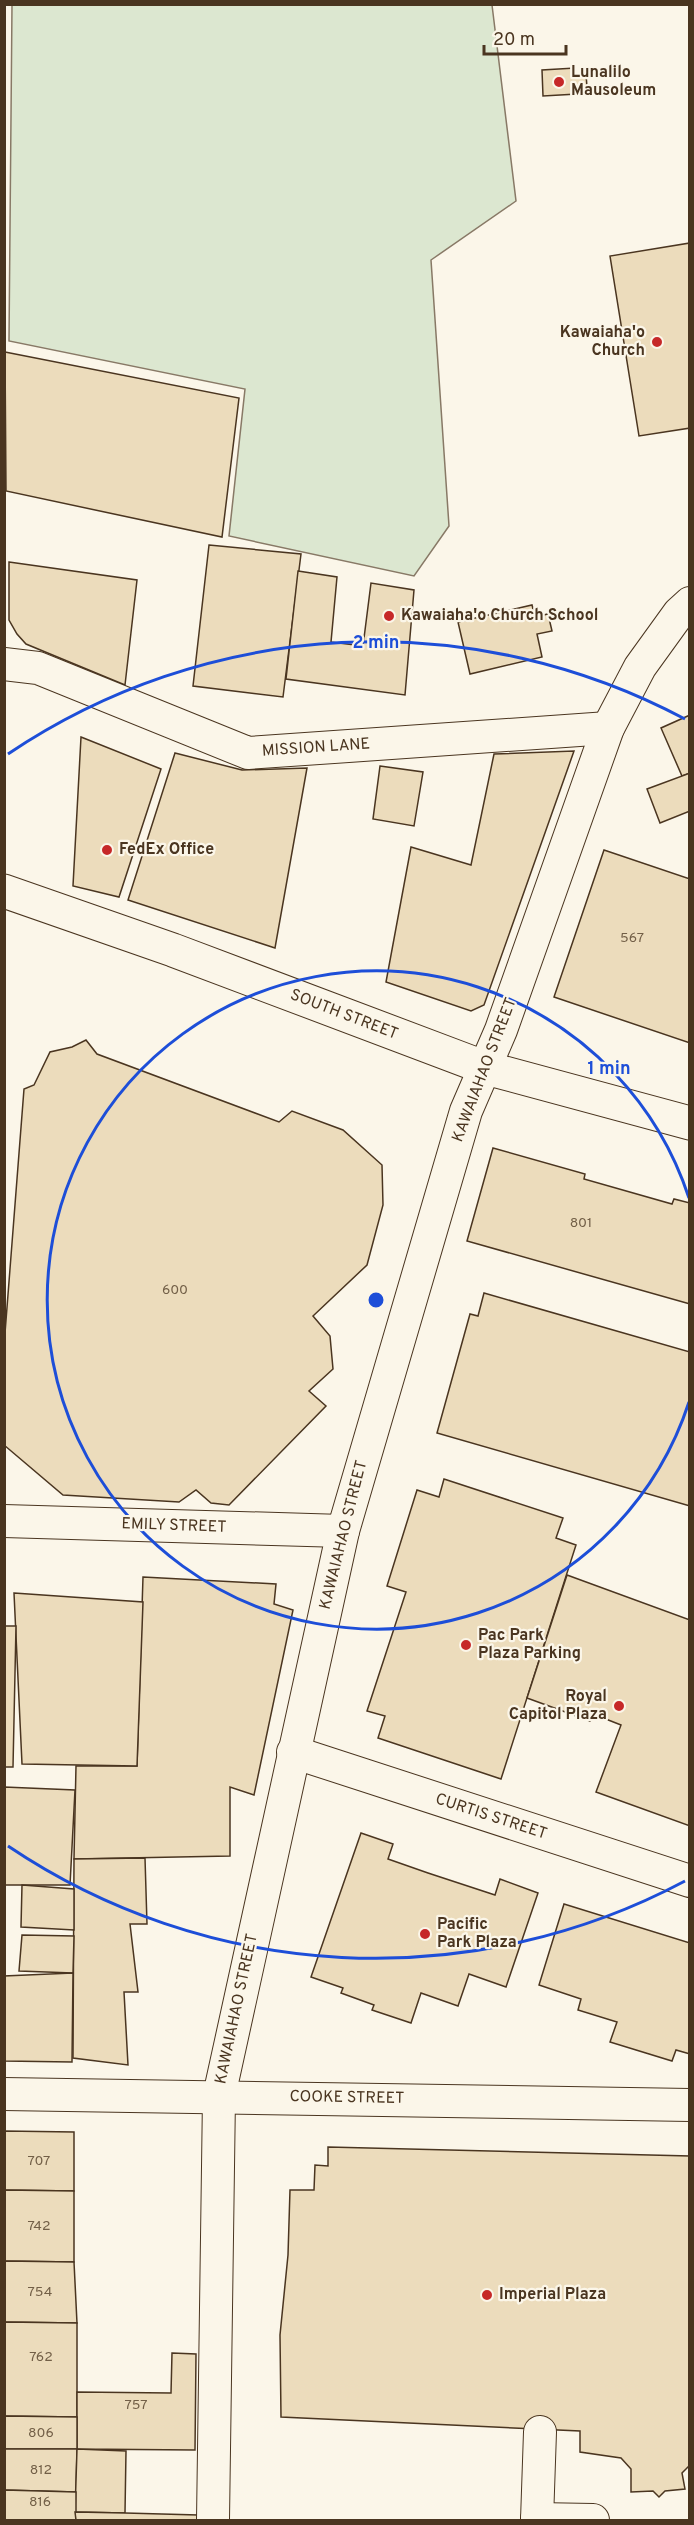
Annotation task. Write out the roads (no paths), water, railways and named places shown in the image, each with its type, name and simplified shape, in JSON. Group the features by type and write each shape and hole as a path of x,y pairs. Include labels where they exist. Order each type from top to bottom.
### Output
{"main road":[{"name":"SOUTH STREET","path":"4,891 172,950 486,1068 690,1123"}],"street":[{"name":"KAWAIAHAO STREET","path":"213,2520 219,2096 343,1531 466,1111 486,1068 608,729 640,668 679,613 690,603"},
{"name":"MISSION LANE","path":"4,664 38,668 248,753 608,729"},
{"name":"EMILY STREET","path":"4,1521 343,1531"},
{"name":"CURTIS STREET","path":"293,1752 690,1881"},
{"name":"COOKE STREET","path":"4,2094 690,2105"},
{"path":"540,2432 537,2520 593,2520"}],"place":[{"name":"Lunalilo Mausoleum","path":"559,82"},
{"name":"Kawaiaha'o Church","path":"657,342"},
{"name":"Kawaiaha'o Church School","path":"389,616"},
{"name":"FedEx Office","path":"107,850"},
{"name":"Pac Park Plaza Parking","path":"466,1645"},
{"name":"Royal Capitol Plaza","path":"619,1706"},
{"name":"Pacific Park Plaza","path":"425,1934"},
{"name":"Imperial Plaza","path":"487,2295"}]}
